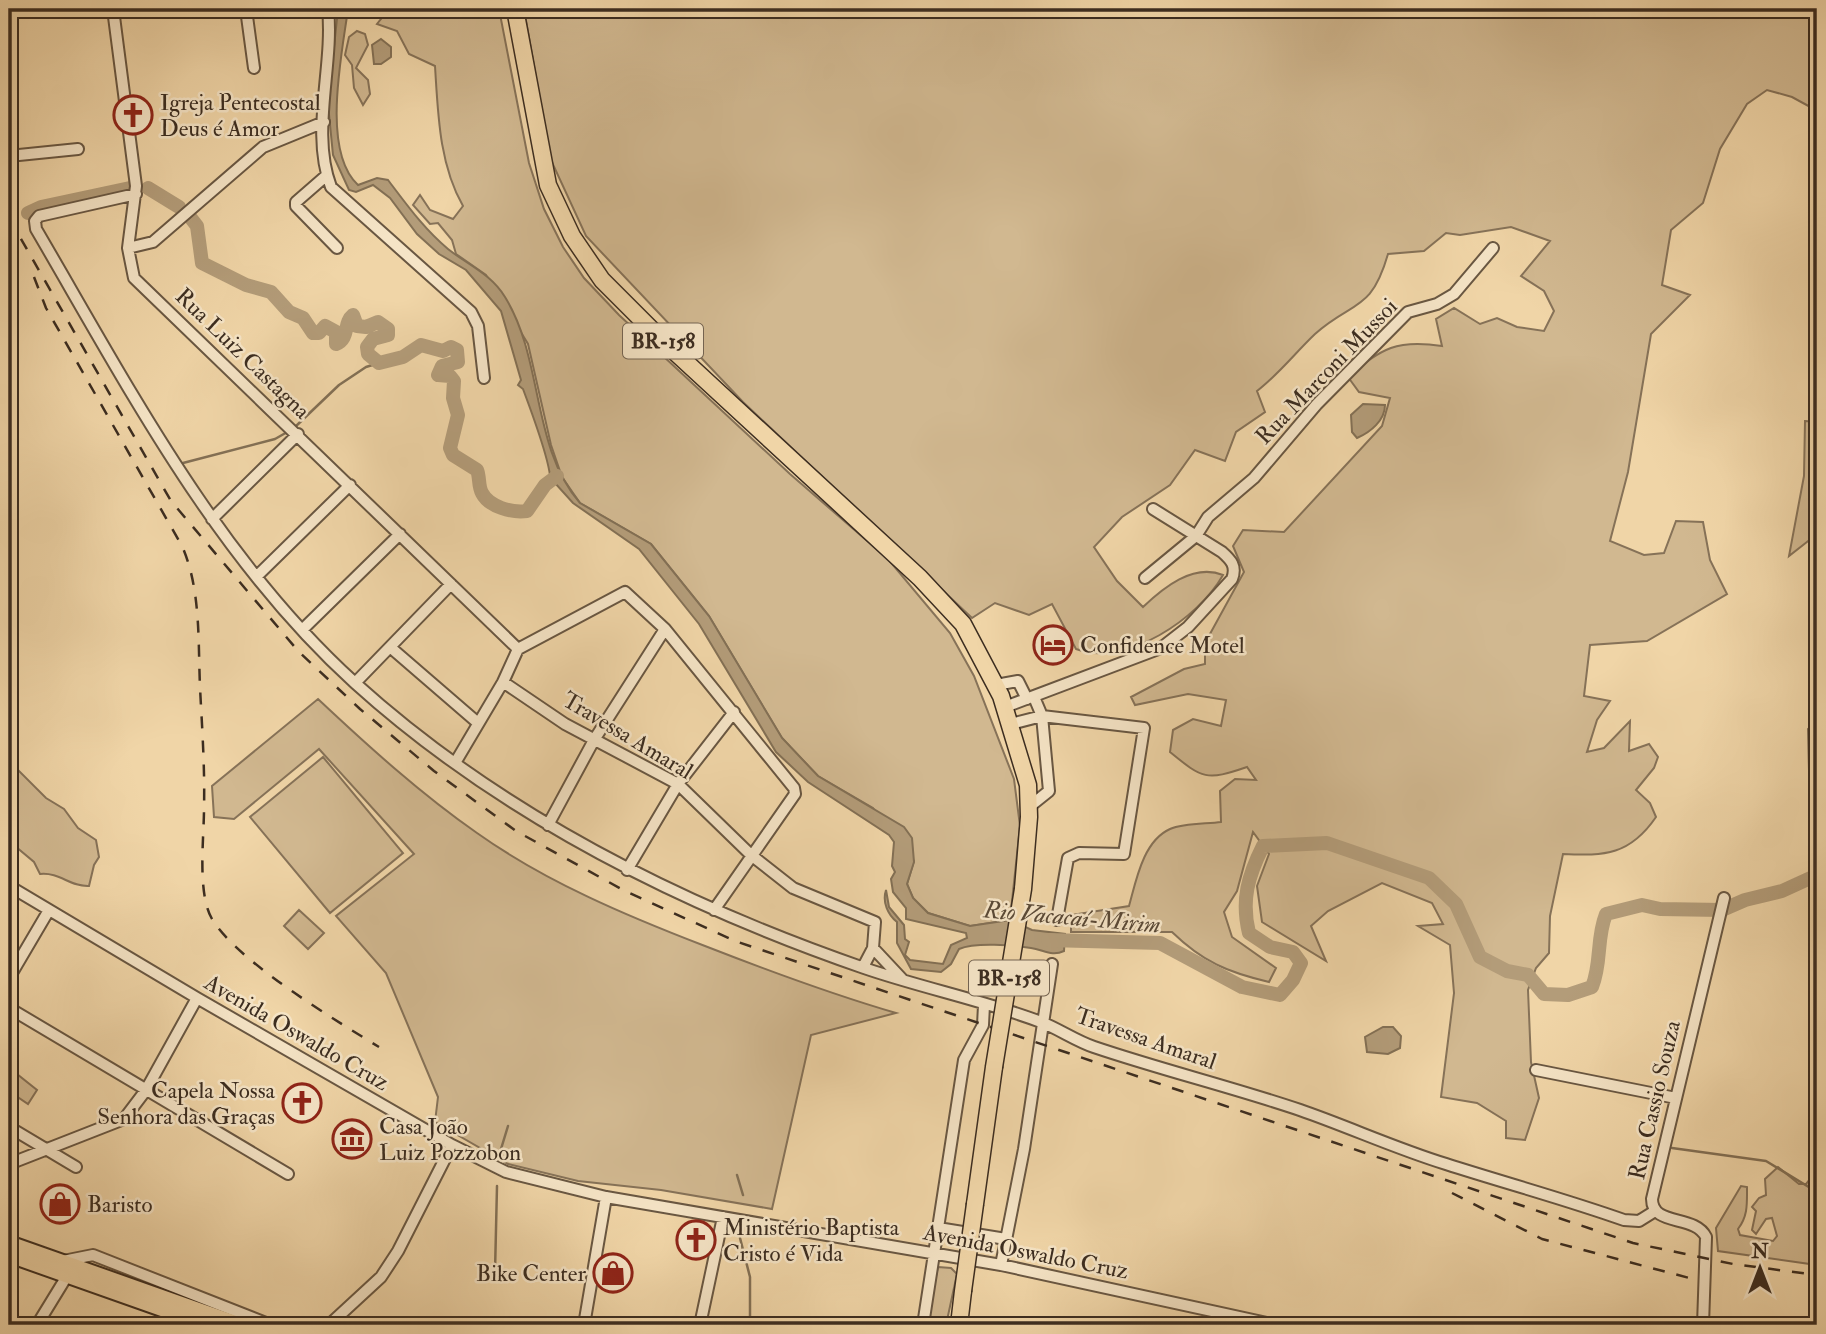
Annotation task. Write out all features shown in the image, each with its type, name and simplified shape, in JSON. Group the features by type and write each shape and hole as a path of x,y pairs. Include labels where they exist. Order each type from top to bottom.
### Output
{"highway":[{"name":"BR-158","path":"514,9 548,186 572,236 602,280 662,340 920,578 963,624 996,685 1011,724 1028,785 1023,889 994,1067 959,1325"}],"main road":[{"path":"9,1243 241,1325"},
{"path":"9,1255 206,1325"}],"street":[{"name":"Rua Luiz Castagna","path":"113,9 136,194 128,248 134,278 518,649"},
{"path":"246,9 254,68"},
{"path":"328,9 324,122 327,175 331,187 471,312 478,326 484,378"},
{"path":"128,248 153,242 263,147 324,122"},
{"path":"9,156 78,149"},
{"path":"327,175 296,202 296,206 337,248"},
{"name":"Travessa Amaral","path":"136,194 39,216 35,225 145,416 212,519 303,629 355,683 455,763 548,825 627,870 715,909 863,967 1043,1023 1088,1045 1302,1111 1440,1162 1633,1222 1655,1211"},
{"name":"Rua Marconi Mussoi","path":"1145,578 1196,536 1208,517 1254,478 1317,404 1408,312 1437,304 1454,294 1493,248"},
{"path":"212,519 298,434"},
{"path":"257,576 350,485"},
{"path":"1005,707 1161,648 1188,627 1234,572 1233,561 1153,509"},
{"path":"303,629 400,534"},
{"path":"355,683 451,584"},
{"path":"455,763 503,682 518,649 625,592 664,629 794,788 795,794 715,909"},
{"path":"548,825 594,740 664,629"},
{"path":"390,647 478,723"},
{"path":"996,685 1018,681 1042,716 1049,791 1029,807"},
{"name":"Travessa Amaral","path":"503,682 594,740 678,784 751,855 793,888 875,922 873,948"},
{"path":"627,870 678,784 734,712"},
{"path":"1011,724 1042,716 1144,728 1124,854 1079,853 1068,858 1057,920"},
{"name":"Avenida Oswaldo Cruz","path":"9,886 197,999 452,1145 506,1172 606,1196 1001,1265 1276,1325"},
{"name":"Rua Cassio Souza","path":"1703,1325 1706,1258 1703,1231 1691,1223 1659,1215 1652,1199 1724,898"},
{"path":"9,978 49,910"},
{"path":"863,967 873,948 904,980"},
{"path":"1001,1265 1024,1149 1052,964"},
{"path":"9,1164 124,1119 146,1090 197,999"},
{"path":"923,1325 964,1060 983,1025 984,1005"},
{"path":"9,1008 288,1174"},
{"path":"1536,1070 1676,1098"},
{"path":"9,1127 76,1167"},
{"path":"328,1325 381,1276 398,1251 452,1145"},
{"path":"584,1325 606,1196"},
{"path":"700,1325 723,1217"},
{"path":"938,1228 1006,1240"},
{"path":"62,1262 93,1255 271,1325"},
{"path":"37,1325 67,1276"}],"shaded area":[{"name":"Rio Vacacaí-Mirim","path":"338,9 348,9 337,101 340,149 347,170 358,185 377,178 388,180 431,233 448,249 486,276 505,297 526,348 553,456 564,481 580,503 651,544 709,616 782,738 818,776 904,827 912,838 914,862 907,884 913,898 928,913 970,926 1010,920 1032,930 1065,934 1064,951 1052,953 1014,946 974,945 959,949 951,964 941,972 911,969 897,943 897,922 887,908 886,890 889,907 904,925 905,939 909,942 905,955 910,960 943,964 951,945 967,938 966,933 906,919 906,908 893,892 891,879 895,872 892,866 894,842 889,835 808,782 776,752 699,624 639,549 573,503 555,483 550,483 540,437 523,389 518,385 521,380 501,311 466,270 439,254 417,234 390,198 373,185 356,192 349,190 333,155 328,104"},
{"path":"389,9 499,9 529,163 544,209 563,247 584,278 619,315 790,474 888,559 950,633 974,676 1014,779 1020,826 1010,920 970,926 928,913 913,898 907,884 914,861 873,808 818,776 782,738 709,616 651,544 580,503 562,477 551,445 528,344 486,275 456,254 452,240 438,223 430,224 413,205 420,195 430,210 453,219 463,206 444,156 435,66 409,54 397,31 377,24"},
{"path":"524,9 1817,9 1817,138 1814,109 1792,97 1767,90 1747,104 1720,149 1703,203 1671,230 1662,285 1690,295 1651,334 1628,472 1610,541 1644,555 1664,553 1676,521 1703,522 1710,560 1727,594 1647,641 1590,645 1584,696 1610,701 1597,720 1587,752 1604,748 1630,721 1629,751 1649,744 1658,757 1654,768 1636,790 1650,803 1656,817 1636,839 1616,850 1592,854 1563,854 1550,916 1549,953 1536,968 1528,990 1531,1062 1539,1098 1525,1140 1506,1138 1506,1121 1477,1103 1441,1097 1454,993 1450,945 1418,926 1443,924 1432,903 1382,883 1328,911 1311,926 1326,961 1262,922 1257,886 1269,854 1253,832 1237,891 1224,912 1232,937 1276,968 1269,982 1216,964 1194,951 1172,932 1071,932 1071,915 1129,906 1142,863 1153,843 1161,835 1182,826 1221,822 1220,791 1235,779 1256,780 1247,767 1213,776 1205,775 1190,768 1170,752 1173,730 1193,719 1221,726 1226,700 1188,694 1135,705 1131,697 1184,669 1205,664 1205,643 1244,572 1233,546 1243,530 1284,532 1382,426 1390,398 1359,392 1348,377 1391,348 1413,344 1442,346 1436,319 1454,308 1480,324 1497,318 1517,327 1544,331 1554,311 1544,291 1521,276 1550,241 1511,227 1460,235 1446,233 1424,251 1388,254 1375,287 1367,296 1315,334 1257,391 1265,412 1236,432 1225,461 1195,450 1170,485 1122,517 1094,547 1117,581 1143,607 1169,585 1201,572 1223,575 1212,591 1179,622 1138,645 1117,652 1096,653 1076,649 1052,604 1029,615 995,603 972,618 743,402 586,236 550,158"},
{"path":"357,31 365,34 368,45 356,68 368,80 370,94 363,105 354,88 352,65 345,55 349,37"},
{"path":"381,39 391,47 391,57 381,64 374,64 372,45"},
{"path":"1817,138 1817,218 1810,216"},
{"path":"1363,404 1385,405 1383,416 1376,425 1357,438 1352,432 1351,415"},
{"path":"1805,421 1817,422 1817,509 1812,538 1789,556 1804,476"},
{"path":"318,699 415,786 477,833 531,867 588,897 676,935 800,982 896,1013 811,1035 772,1209 661,1190 578,1181 508,1164 435,1122 438,1097 386,973 336,916 414,854 319,749 234,819 214,817 212,786"},
{"path":"1815,724 1817,786 1814,786 1809,771 1808,729"},
{"path":"323,757 403,853 330,913 250,817"},
{"path":"9,761 46,798 64,809 78,828 96,840 99,857 94,865 89,886 53,875 40,874 34,862 9,841"},
{"path":"299,910 324,933 308,949 284,926"},
{"path":"1383,1027 1393,1027 1401,1036 1400,1048 1388,1054 1367,1052 1365,1037"},
{"path":"9,1064 12,1070 37,1090 28,1104 16,1096 9,1099"},
{"path":"1778,1167 1799,1184 1806,1184 1817,1170 1817,1265 1718,1251 1716,1228 1741,1186 1747,1187 1747,1199 1745,1214 1738,1229 1740,1235 1773,1241 1777,1236 1772,1218 1766,1219 1756,1234 1752,1230 1756,1211 1752,1207 1759,1198 1766,1195 1765,1179"},
{"path":"938,1267 951,1268 957,1274 946,1325 925,1325"}],"waterway":[{"path":"28,213 41,207 130,188"},
{"path":"148,188 179,207"},
{"path":"190,217 197,226 202,263 246,285 271,292 289,312 303,318 313,333 319,333 325,326 336,332 336,344 343,338 353,315 357,326 366,327 378,322 388,329 388,335 373,339 367,347 368,354 379,363 403,357 421,345 443,351 451,347 457,350 458,362 442,366 438,375 450,376 454,381 453,398 458,415 450,448 453,455 477,470 481,490 490,502 508,510 527,511 545,485 557,476"},
{"path":"295,427 339,385 366,367 382,362"},
{"path":"183,463 275,439 289,431"},
{"name":"Rio Vacacaí-Mirim","path":"1048,940 1160,943 1242,987 1280,995 1293,980 1301,963 1293,952 1270,947 1249,933 1246,899 1253,868 1263,846 1327,843 1429,878 1456,904 1480,957 1507,971 1528,975 1544,994 1568,995 1592,987 1606,914 1642,905 1660,909 1722,910 1745,900 1782,891 1817,875"},
{"path":"501,1149 508,1126"},
{"path":"1672,1148 1766,1161 1817,1192"},
{"path":"737,1175 743,1195"},
{"path":"495,1272 497,1186"},
{"path":"740,1238 750,1277 750,1325"}],"railway":[{"path":"9,218 171,501 299,652 360,709 434,771 516,831 625,891 735,941 1633,1243 1733,1264 1817,1275"},
{"path":"34,277 46,308 182,546 193,580 204,778 202,865 207,908 225,935 264,971 313,1006 379,1047"},
{"path":"1452,1193 1542,1239 1693,1279"}],"place":[{"name":"Igreja Pentecostal Deus é Amor","path":"133,115"},
{"name":"Confidence Motel","path":"1053,645"},
{"name":"Capela Nossa Senhora das Graças","path":"302,1103"},
{"name":"Casa João Luiz Pozzobon","path":"352,1139"},
{"name":"Baristo","path":"60,1204"},
{"name":"Ministério Baptista Cristo é Vida","path":"696,1240"},
{"name":"Bike Center","path":"613,1273"}]}
